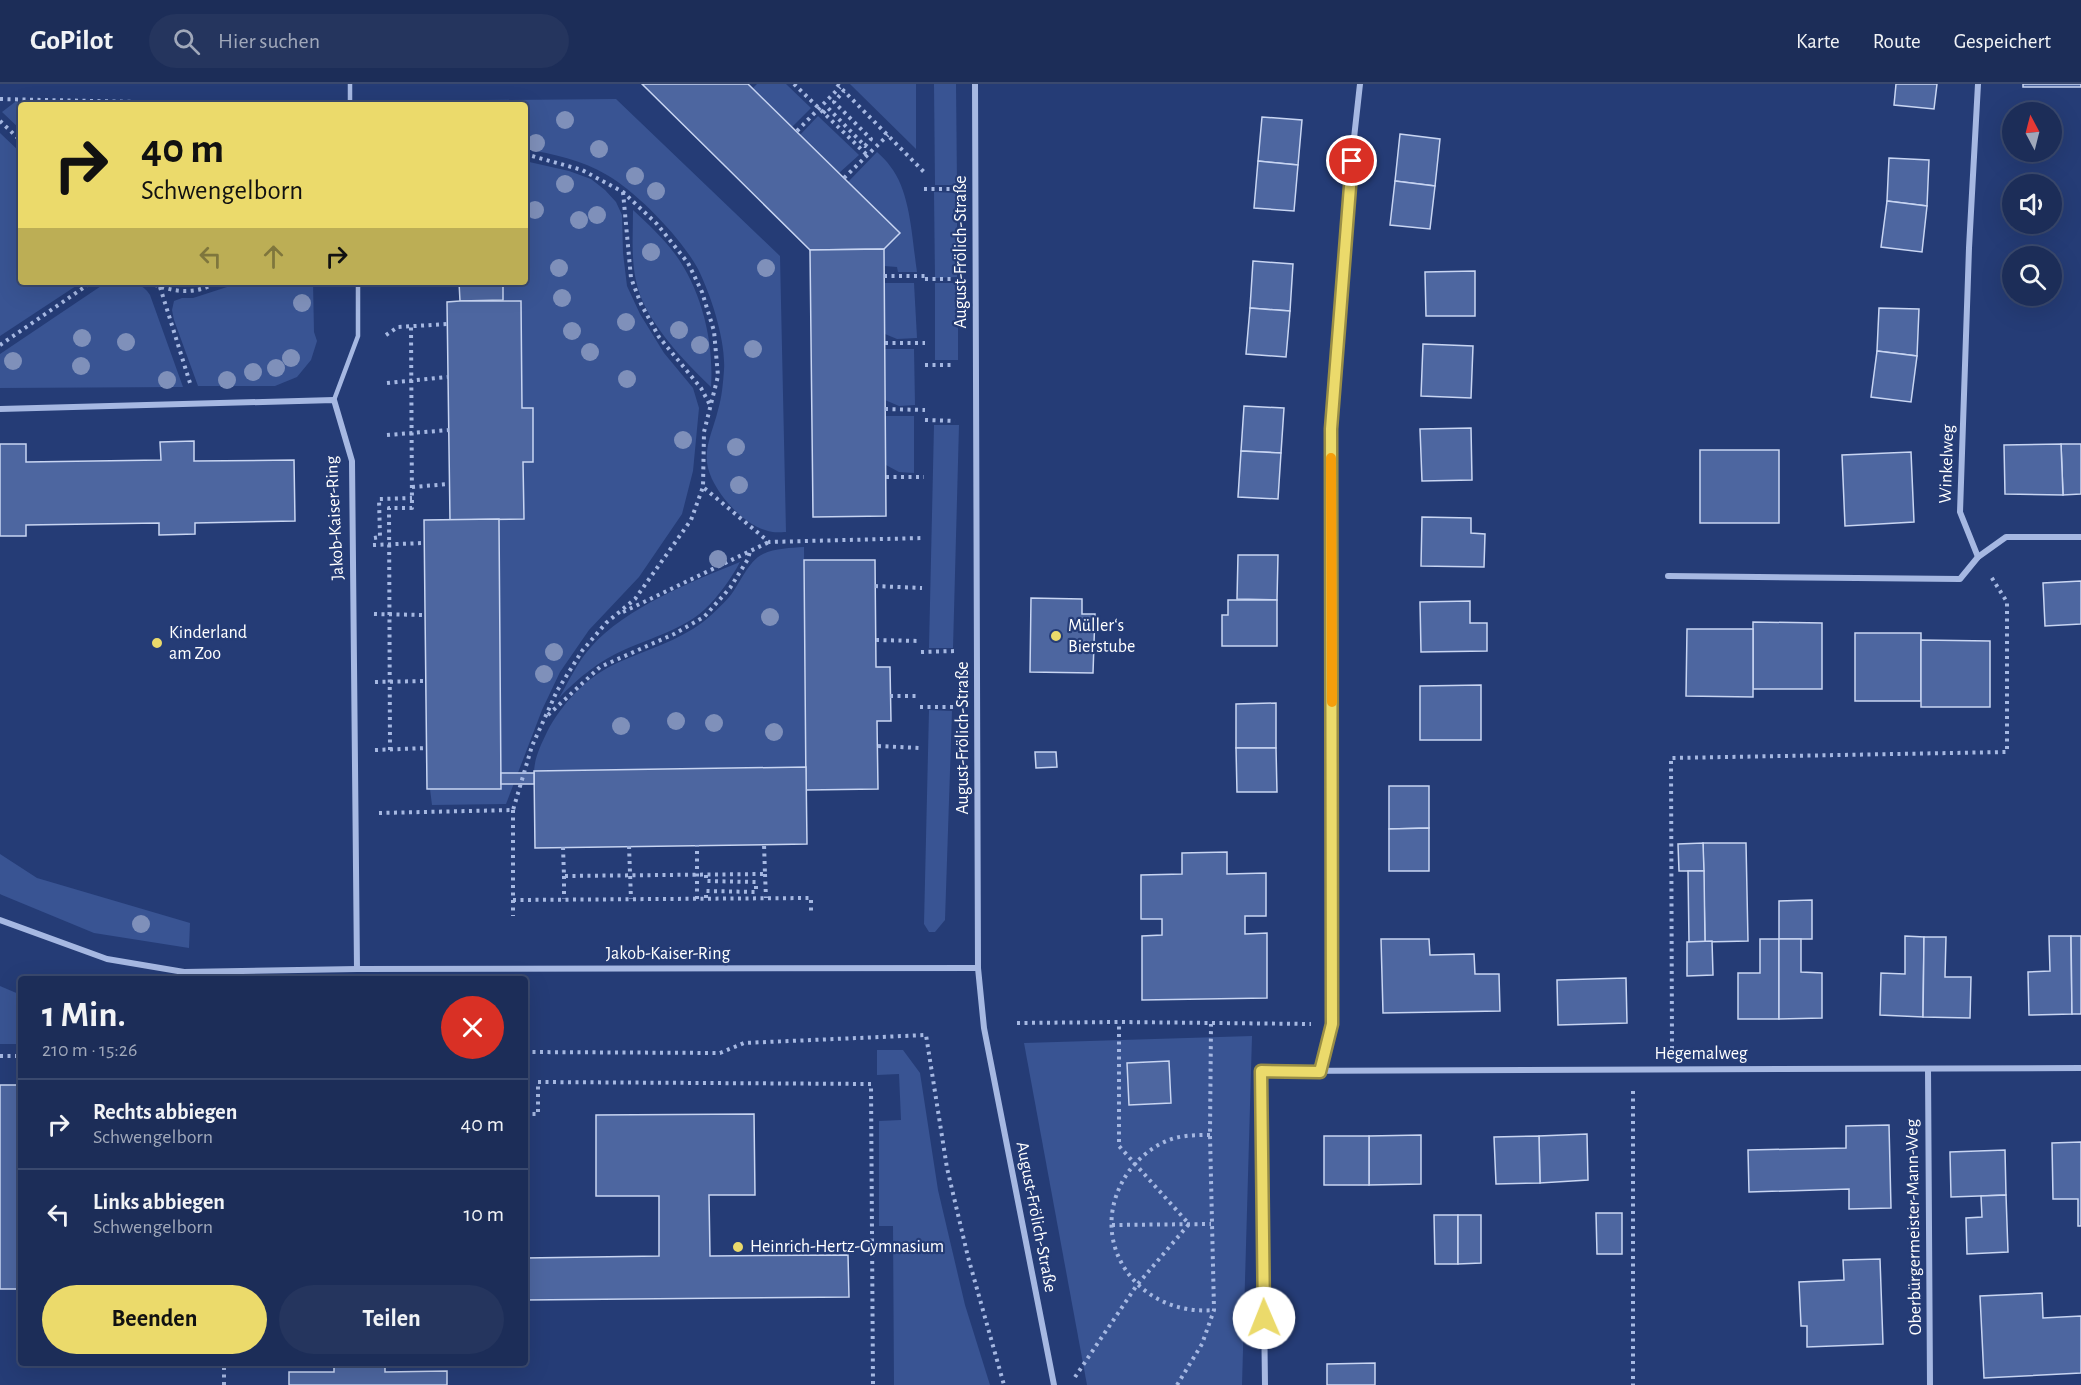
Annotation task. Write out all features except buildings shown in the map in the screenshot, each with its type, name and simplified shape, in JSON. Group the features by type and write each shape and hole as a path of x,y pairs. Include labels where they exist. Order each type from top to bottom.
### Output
{"street":[{"name":"August-Frölich-Straße","path":"975,84 978,968 984,1028 1054,1385"},
{"path":"1320,1072 1332,1024 1331,429 1360,84"},
{"name":"Winkelweg","path":"1978,84 1969,248 1960,512 1978,557"},
{"path":"0,409 334,400"},
{"name":"Jakob-Kaiser-Ring","path":"334,400 352,461 357,969"},
{"path":"1668,576 1960,579 1978,557 2006,537 2081,537"},
{"name":"Jakob-Kaiser-Ring","path":"0,920 107,959 184,972 357,969 978,968"},
{"name":"Hegemalweg","path":"1265,1385 1261,1071 2081,1068"},
{"name":"Oberbürgermeister-Mann-Weg","path":"1928,1069 1930,1385"}],"lane":[{"path":"350,84 350,102"},
{"path":"334,400 358,336 358,285"}],"path":[{"path":"794,84 867,156"},
{"path":"797,131 839,85 924,172"},
{"path":"823,113 828,108 865,146 871,139 834,102 844,91"},
{"path":"0,99 123,102"},
{"path":"0,121 18,138"},
{"path":"844,178 888,135"},
{"path":"513,916 513,810 532,746 557,691 582,651 616,615 635,599 691,520 703,487 704,432 718,376 714,331 702,292 688,263 657,224 623,192 582,170 528,155"},
{"path":"623,192 631,278 641,304 659,337 701,388 711,407"},
{"path":"884,276 925,276"},
{"path":"0,345 88,285"},
{"path":"155,285 169,291 197,290 210,285"},
{"path":"160,287 197,404"},
{"path":"386,335 398,327 448,324"},
{"path":"390,750 389,508 412,508 411,326"},
{"path":"885,343 925,343"},
{"path":"387,383 448,377"},
{"path":"885,409 925,410"},
{"path":"387,435 449,430"},
{"path":"886,477 924,477"},
{"path":"412,487 449,484"},
{"path":"703,487 768,543"},
{"path":"353,538 380,537 380,499 412,498"},
{"path":"616,615 768,543 923,538"},
{"path":"377,545 424,543"},
{"path":"545,718 600,667 674,634 704,617 730,588 748,560 750,551"},
{"path":"1672,1069 1671,758 2007,752 2007,602 1978,557"},
{"path":"875,586 922,588"},
{"path":"375,614 425,615"},
{"path":"876,640 921,641"},
{"path":"921,652 978,651"},
{"path":"375,682 426,681"},
{"path":"890,696 920,696"},
{"path":"920,707 978,707"},
{"path":"878,746 919,748"},
{"path":"377,750 427,748"},
{"path":"357,813 513,810"},
{"path":"764,844 766,898"},
{"path":"697,845 697,899"},
{"path":"629,846 631,899"},
{"path":"564,847 564,899"},
{"path":"564,876 765,874"},
{"path":"706,875 706,881 756,882 756,892 706,891 706,899"},
{"path":"513,900 811,898 811,914"},
{"path":"1119,1022 1119,1146 1189,1224"},
{"path":"1017,1023 1332,1024"},
{"path":"1176,1385 1202,1344 1214,1311 1210,1135 1211,1024"},
{"path":"528,1052 720,1053 744,1043 926,1035 947,1168 968,1257 1004,1385"},
{"path":"0,1056 18,1056"},
{"path":"1633,1070 1633,1385"},
{"path":"528,1114 538,1114 538,1082 871,1084 873,1385"},
{"path":"1210,1135 1191,1135 1168,1141 1148,1152 1135,1164 1119,1189 1115,1200 1112,1225 1119,1258 1137,1285 1149,1295 1168,1305 1188,1311 1214,1311"},
{"path":"1069,1385 1137,1285 1189,1224"},
{"path":"1112,1225 1211,1224"},
{"path":"224,1366 224,1385"}],"shaded area":[{"path":"757,84 786,84 811,108 792,127 753,88"},
{"path":"850,84 916,84 916,149"},
{"path":"934,84 956,84 957,185 935,185"},
{"path":"616,99 780,256 786,532 768,531 749,522 723,497 711,477 707,453 723,385 723,346 708,292 698,269 658,217 619,183 588,165 528,150 528,102 373,101"},
{"path":"18,102 18,127 2,112"},
{"path":"818,116 859,155 839,173 800,135"},
{"path":"0,133 18,150 18,285 77,285 0,336"},
{"path":"877,152 889,164 902,189 910,217 917,272 898,272 897,267 884,266 884,249 900,233 848,182"},
{"path":"528,162 569,171 591,179 605,190 616,202 622,215 627,286 640,314 664,353 693,388 699,408 693,471 682,514 639,577 589,630 560,672 542,710 506,804 432,805 430,789 501,788 499,519 523,462 533,462 533,408 522,408 521,301 503,300 503,285 528,285"},
{"path":"934,192 957,193 957,277 935,278"},
{"path":"633,210 675,254 692,284 699,300 708,335 711,387 666,338 640,296 633,264"},
{"path":"884,283 914,283 917,338 897,339 885,334"},
{"path":"935,283 958,283 958,360 935,360"},
{"path":"103,285 138,285 150,295 183,387 0,388 0,354"},
{"path":"228,285 313,285 314,332 317,341 311,360 297,377 275,386 198,386 174,320 172,310 174,301 193,298"},
{"path":"885,349 914,349 915,405 899,406 885,400"},
{"path":"885,416 914,416 914,473 899,472 886,465"},
{"path":"934,425 959,425 953,648 929,648"},
{"path":"804,547 806,767 534,771 539,751 553,721 586,683 617,663 672,640 703,622 730,596 758,557 778,549"},
{"path":"740,562 719,594 696,617 677,628 607,658 559,698 586,653 605,633 622,620 661,597"},
{"path":"929,710 952,711 945,920 935,932 929,932 924,924"},
{"path":"0,854 37,878 190,923 189,948 94,933 2,895 0,894"},
{"path":"0,986 18,994 18,1044 0,1044"},
{"path":"1252,1036 1242,1385 1087,1385 1024,1043"},
{"path":"877,1050 903,1050 920,1073 938,1190 965,1305 990,1385 894,1385 893,1226 879,1226 879,1121 901,1120 899,1074 877,1075"}],"slow traffic":[{"path":"1331,458 1332,702"}],"place":[{"name":"Müller‘s Bierstube","path":"1056,636"},
{"name":"Kinderland am Zoo","path":"157,643"},
{"name":"Heinrich-Hertz-Gymnasium","path":"738,1247"}],"route":[{"path":"1264,1318 1261,1071 1320,1072 1332,1024 1331,429 1352,161"}]}
